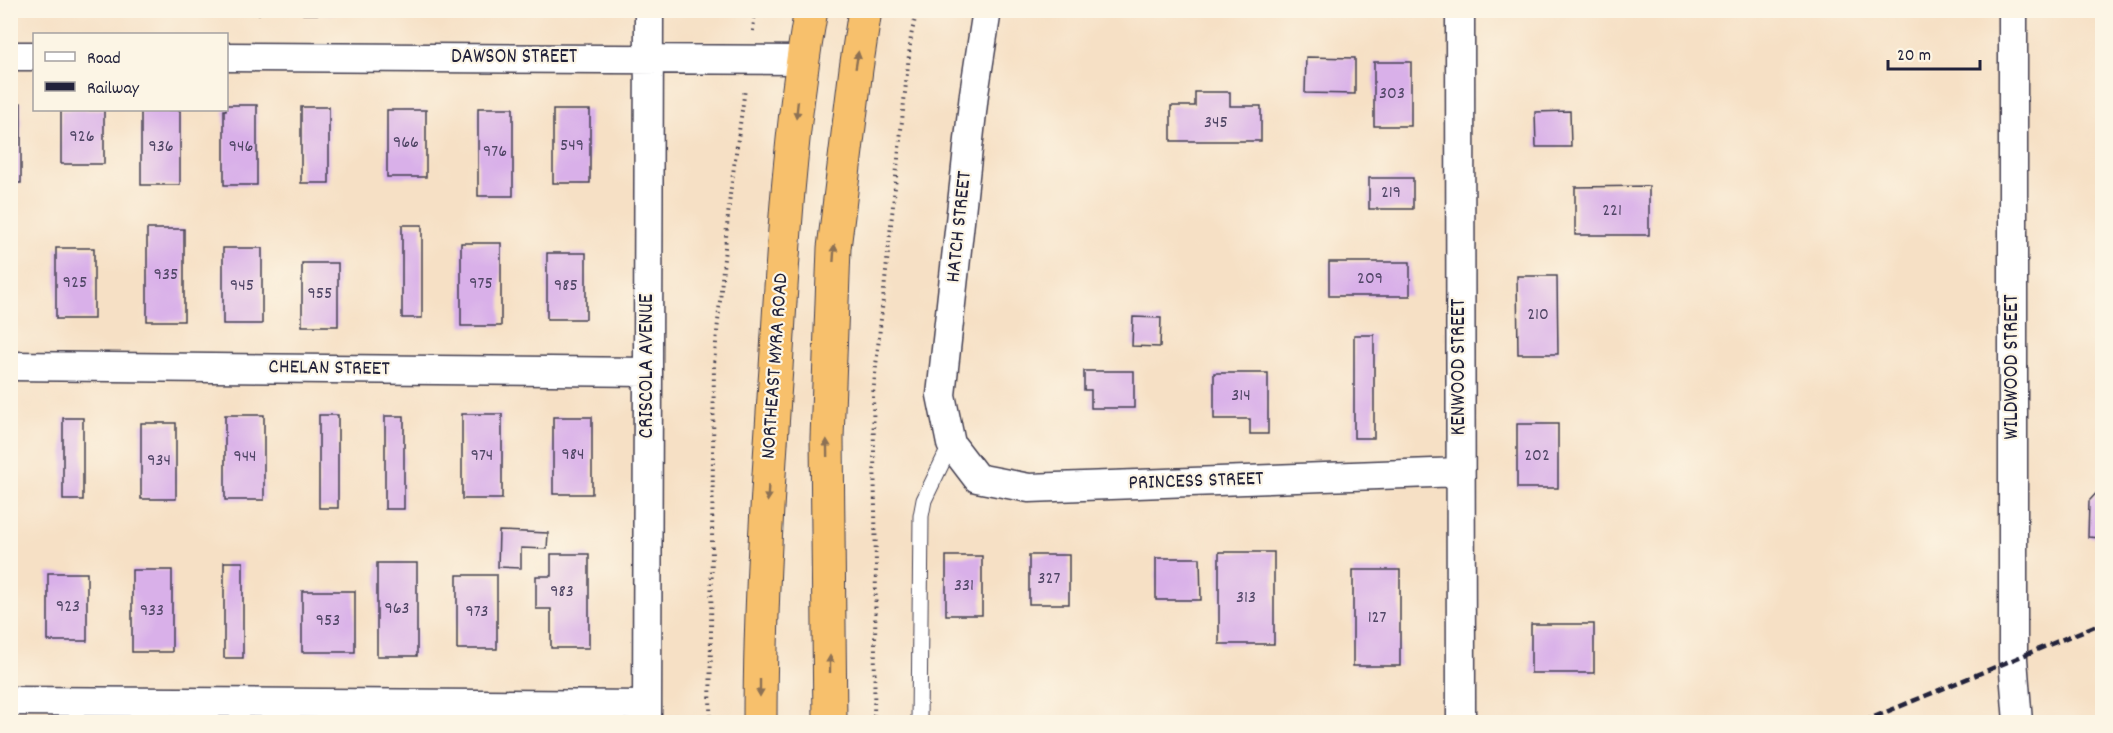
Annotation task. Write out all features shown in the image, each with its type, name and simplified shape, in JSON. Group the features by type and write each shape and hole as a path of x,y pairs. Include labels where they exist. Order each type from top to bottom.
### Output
{"highway":[{"name":"NORTHEAST MYRA ROAD","path":"760,723 760,647 781,288 802,60 811,10"},
{"path":"830,723 827,438 834,260 865,10"}],"street":[{"name":"CRISCOLA AVENUE","path":"647,714 649,10"},
{"name":"HATCH STREET","path":"951,444 941,395 974,94 987,10"},
{"name":"KENWOOD STREET","path":"1460,10 1461,723"},
{"name":"WILDWOOD STREET","path":"2013,10 2013,659 2018,723"},
{"path":"10,56 33,56"},
{"name":"DAWSON STREET","path":"228,57 802,60"},
{"name":"CHELAN STREET","path":"10,366 648,372"},
{"name":"PRINCESS STREET","path":"951,444 977,478 1029,488 1460,472"},
{"path":"19,708 647,714"}],"lane":[{"path":"920,723 921,516 924,500 951,444"}],"path":[{"path":"710,723 714,364 730,195 755,10"},
{"path":"874,723 876,566 873,394 911,36 917,10"}],"building":[{"path":"223,10 259,10 259,14 223,14"},
{"path":"303,10 338,10 338,14 303,14"},
{"path":"1306,57 1355,58 1355,94 1305,93"},
{"path":"1374,62 1411,62 1411,126 1374,126"},
{"path":"1195,92 1230,92 1230,106 1261,106 1261,141 1171,141 1171,106 1195,106"},
{"path":"10,103 21,103 21,183 10,183"},
{"path":"228,105 257,105 257,185 224,185 224,111 228,111"},
{"path":"301,107 329,107 329,183 301,183"},
{"path":"478,108 513,108 513,196 478,196"},
{"path":"387,110 426,110 426,177 387,177"},
{"path":"553,110 590,110 590,183 553,183"},
{"path":"61,111 104,111 104,164 61,164"},
{"path":"141,111 180,111 180,185 141,185"},
{"path":"1570,111 1571,147 1536,147 1535,112"},
{"path":"1369,178 1413,178 1413,209 1369,209"},
{"path":"1649,186 1649,235 1575,235 1575,187"},
{"path":"402,225 422,225 422,318 402,318"},
{"path":"147,229 184,229 184,321 147,321"},
{"path":"461,243 501,243 501,326 461,326"},
{"path":"56,248 94,248 94,319 56,319"},
{"path":"223,248 262,248 262,324 223,324"},
{"path":"547,253 586,253 586,319 547,319"},
{"path":"1329,262 1410,262 1410,296 1329,296"},
{"path":"302,263 338,263 338,326 302,326"},
{"path":"1517,276 1557,276 1558,354 1518,354"},
{"path":"1133,317 1161,318 1160,347 1132,346"},
{"path":"1354,335 1374,335 1374,438 1354,438"},
{"path":"1084,371 1134,371 1134,408 1091,408 1091,390 1084,390"},
{"path":"1214,373 1268,373 1268,434 1250,434 1250,419 1214,419"},
{"path":"462,414 502,414 502,499 462,499"},
{"path":"225,415 264,415 264,500 225,500"},
{"path":"319,415 338,415 338,508 319,508"},
{"path":"385,416 404,416 404,509 385,509"},
{"path":"553,417 592,417 592,494 553,494"},
{"path":"63,418 83,418 83,500 63,500"},
{"path":"141,423 176,423 176,499 141,499"},
{"path":"1517,424 1558,424 1558,488 1517,488"},
{"path":"2102,487 2102,538 2088,537 2089,501"},
{"path":"499,531 548,533 547,549 521,548 521,568 498,567"},
{"path":"1219,552 1274,552 1274,644 1219,644"},
{"path":"551,554 589,554 589,648 551,648 551,609 536,609 536,576 551,576"},
{"path":"1029,555 1069,555 1069,604 1029,604"},
{"path":"946,556 982,556 982,615 946,615"},
{"path":"1156,558 1200,558 1201,600 1156,600"},
{"path":"224,562 243,562 243,658 224,658"},
{"path":"377,563 417,563 417,656 377,656"},
{"path":"132,570 172,570 172,652 132,652"},
{"path":"1353,570 1400,570 1400,666 1353,666"},
{"path":"48,573 87,573 87,641 48,641"},
{"path":"457,575 497,575 497,649 457,649"},
{"path":"302,591 355,591 355,652 302,652"},
{"path":"1531,624 1594,624 1594,673 1531,673"}],"railway":[{"path":"1862,722 2102,623"}]}
